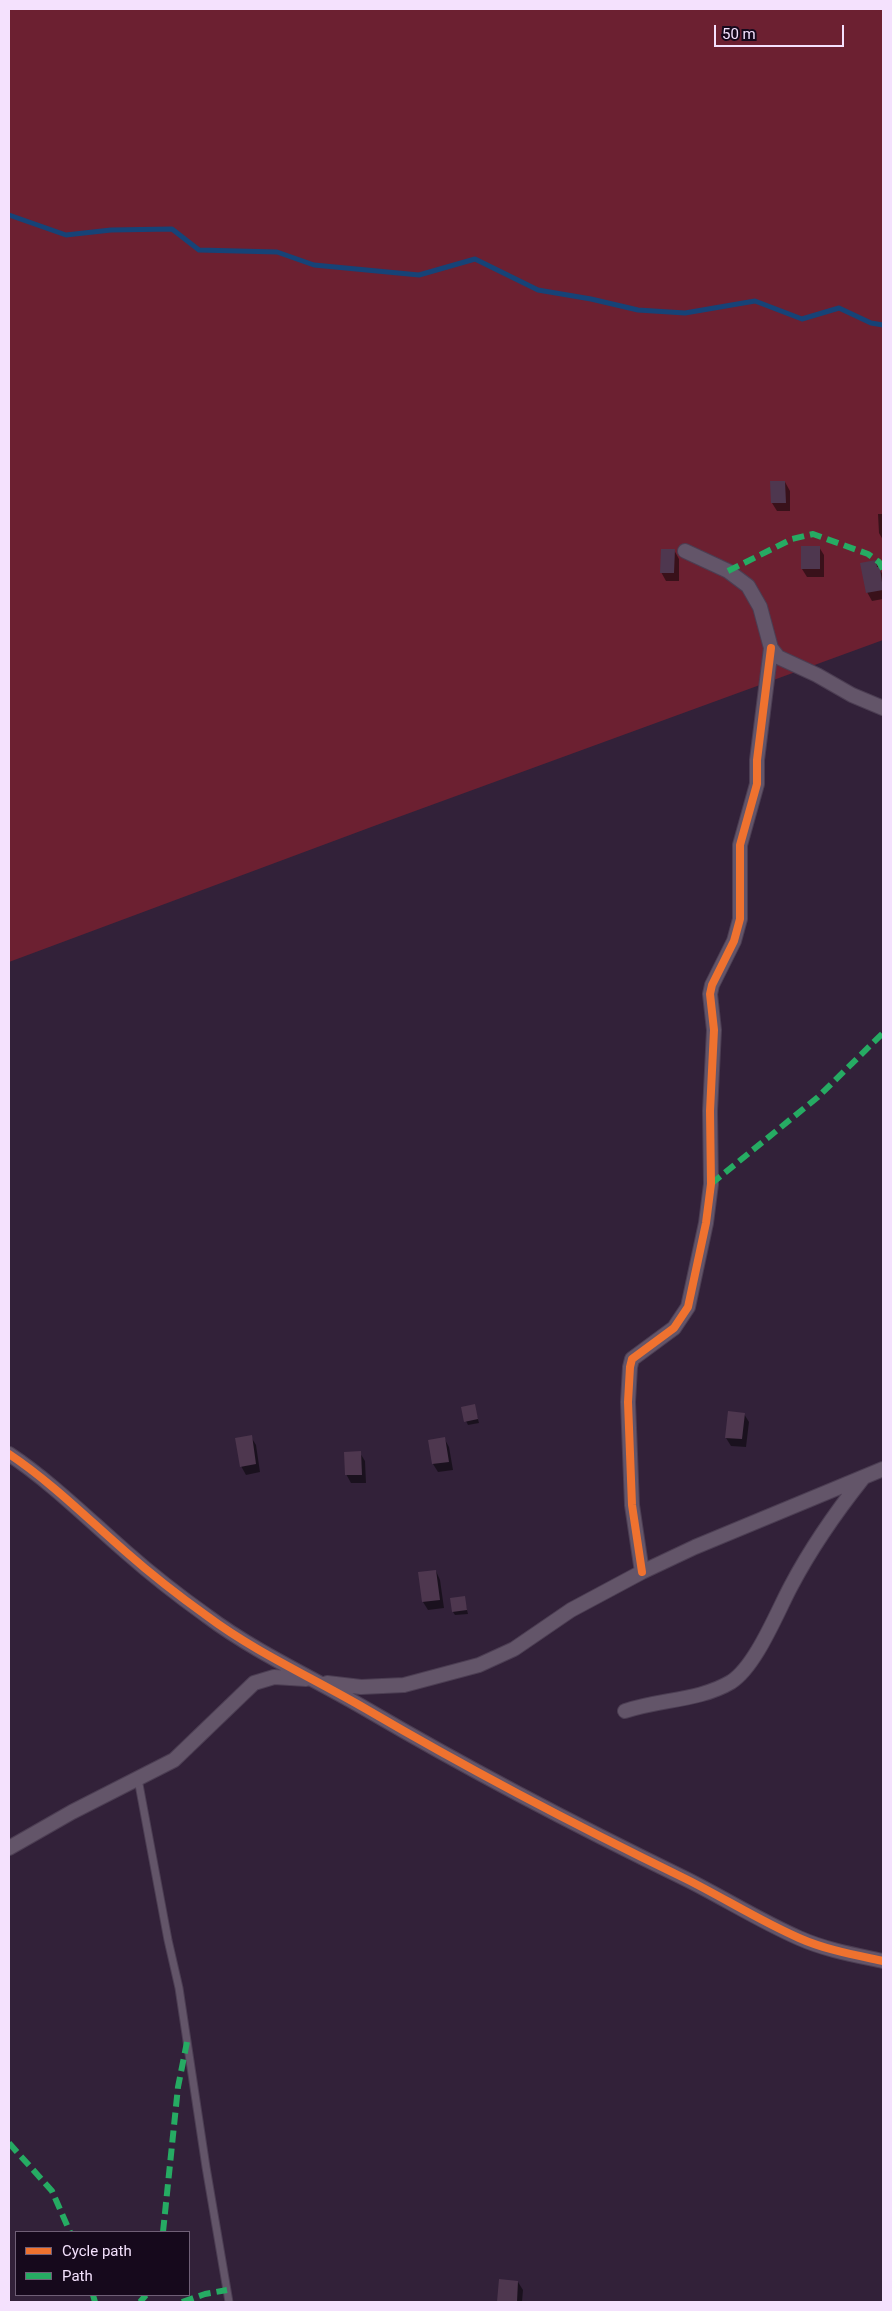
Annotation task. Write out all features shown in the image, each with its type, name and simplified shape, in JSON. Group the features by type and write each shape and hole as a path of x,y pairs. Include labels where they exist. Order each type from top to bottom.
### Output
{"street":[{"path":"642,1572 632,1505 628,1402 630,1367 632,1359 674,1328 688,1307 706,1223 711,1184 710,1111 714,1030 710,994 712,985 734,941 740,919 740,846 757,784 757,760 771,648 760,608 748,586 728,571 684,551"},
{"path":"771,648 778,656 790,663 817,675 852,696 883,708"},
{"path":"9,1454 92,1520 128,1554 209,1618 277,1660 319,1682 443,1754 573,1824 707,1890 802,1940 883,1961"},
{"path":"9,1848 72,1812 174,1760 254,1682 274,1676 285,1676 361,1687 404,1685 479,1665 514,1649 579,1606 642,1572 695,1547 883,1468"},
{"path":"625,1711 650,1703 713,1692 733,1681 750,1664 792,1585 838,1508 864,1477"}],"lane":[{"path":"138,1779 168,1940 179,1988 229,2302"}],"shaded area":[{"path":"9,9 883,9 883,640 9,962"}],"building":[{"path":"770,481 785,481 786,503 771,503"},
{"path":"801,546 820,546 820,569 801,569"},
{"path":"661,549 675,549 674,573 660,573"},
{"path":"876,560 877,567 880,567 883,590 866,593 860,563"},
{"path":"475,1404 478,1419 464,1422 461,1407"},
{"path":"728,1411 745,1413 742,1439 725,1438"},
{"path":"252,1435 256,1464 240,1467 235,1438"},
{"path":"445,1437 449,1462 432,1464 428,1440"},
{"path":"361,1451 362,1475 345,1475 344,1452"},
{"path":"436,1570 440,1600 422,1602 418,1572"},
{"path":"465,1596 467,1610 452,1612 450,1598"},
{"path":"499,2279 518,2281 517,2302 497,2302"}],"waterway":[{"path":"9,215 66,235 111,230 172,229 199,250 277,252 314,265 419,275 475,259 538,290 591,299 638,310 685,313 755,301 802,319 839,308 871,323 883,325"}],"marked path":[{"path":"728,571 792,539 813,534 868,554 879,562 883,569"},
{"path":"711,1184 818,1097 883,1033"},
{"path":"163,2231 178,2087 187,2042"},
{"path":"9,2143 52,2191 70,2231"},
{"path":"182,2302 205,2294 227,2290"},
{"path":"93,2296 95,2302"},
{"path":"140,2302 145,2296"}],"cycle path":[{"path":"642,1572 632,1505 628,1402 630,1367 632,1359 674,1328 688,1307 706,1223 711,1184 710,1111 714,1030 710,994 712,985 734,941 740,919 740,845 757,784 757,760 771,648"},
{"path":"9,1454 54,1489 166,1585 225,1629 264,1653 484,1776 700,1886 770,1924 820,1946 883,1961"}]}
